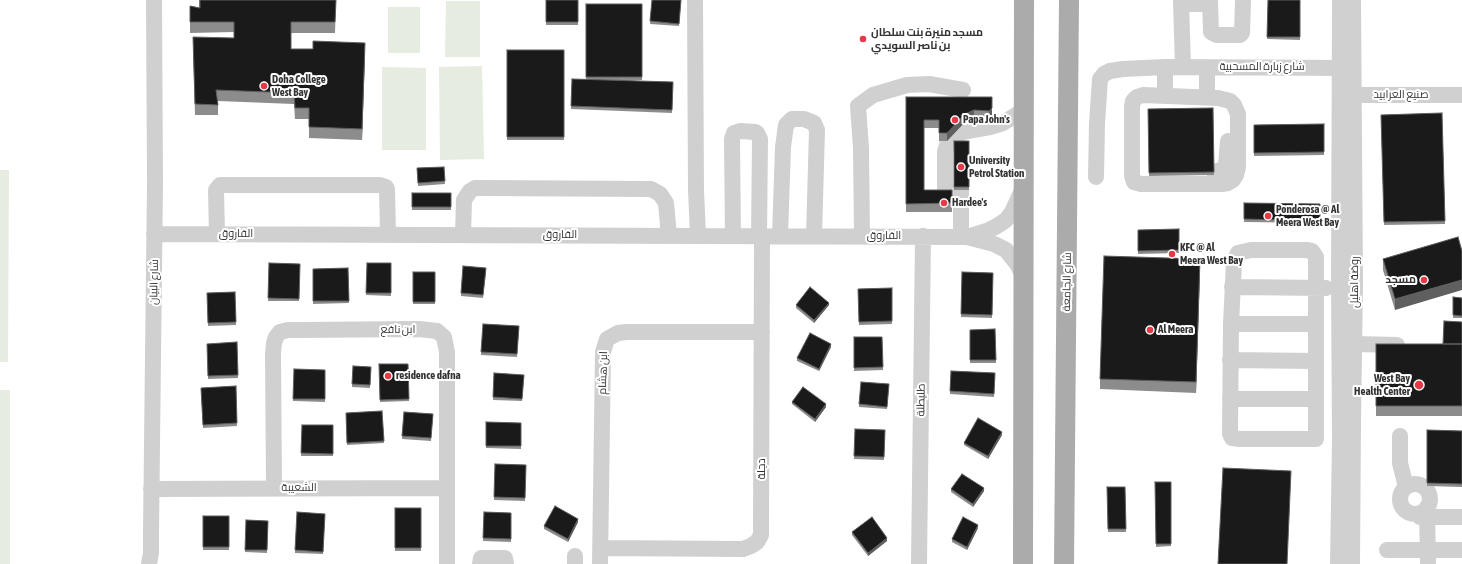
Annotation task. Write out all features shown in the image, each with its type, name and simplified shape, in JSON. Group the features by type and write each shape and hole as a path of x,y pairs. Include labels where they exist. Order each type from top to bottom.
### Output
{"main road":[{"path":"1023,564 1024,0"},
{"name":"شارع الجامعة","path":"1064,564 1069,0"}],"street":[{"name":"شارع البيان","path":"149,564 154,234 154,0"},
{"path":"695,0 696,190 698,236"},
{"path":"1183,67 1181,2 1210,2 1212,33 1216,35 1240,35 1243,32 1243,0"},
{"path":"1340,0 1346,68"},
{"name":"روضة اهليل","path":"1352,564 1345,515 1346,437 1355,344 1355,286 1346,95 1346,68 1353,0"},
{"path":"1165,67 1166,96"},
{"name":"شارع زبارة المسحبية","path":"1096,177 1100,79 1104,74 1110,71 1165,67 1346,68"},
{"path":"1206,97 1207,67"},
{"path":"862,236 861,148 858,106 873,95 907,85 929,84 963,90"},
{"path":"1316,436 1316,257 1312,251 1306,250 1251,250 1238,253 1235,257 1232,287 1230,434 1232,438 1316,436 1346,437 1339,285 1346,95"},
{"name":"صنيع العرابيد","path":"1346,95 1462,95"},
{"path":"1143,96 1206,97 1225,99 1230,101 1237,109 1238,168 1233,180 1222,184 1137,184 1134,182 1132,176 1133,101 1137,97 1143,96"},
{"path":"1214,172 1223,169 1227,162 1230,101"},
{"path":"964,237 961,192 949,193 946,190 945,152 947,145 951,141 1003,123 1024,110"},
{"path":"780,236 783,146 786,125 792,119 804,119 814,122 817,130 814,236"},
{"name":"دجلة","path":"600,548 743,548 751,546 757,542 761,535 762,332 760,139 755,132 740,131 734,133 732,139 733,236"},
{"path":"217,234 216,188 220,185 380,185 386,187 387,190 388,235"},
{"name":"الفاروق","path":"964,237 989,230 1006,220 1012,212 1024,185"},
{"path":"463,235 464,200 470,191 475,188 480,188 651,189 660,194 666,203 669,236"},
{"name":"الفاروق","path":"154,234 964,237 994,244 1006,250 1017,264 1024,278"},
{"name":"طليطلة","path":"919,564 923,236"},
{"path":"1232,287 1316,285 1355,286"},
{"path":"1231,324 1316,324"},
{"name":"ابن نافع","path":"274,488 274,344 276,337 280,332 288,330 419,329 437,331 444,337 447,352 447,564"},
{"name":"ابن هشام","path":"600,564 603,352 607,339 618,333 626,332 762,332"},
{"path":"1355,344 1415,346"},
{"path":"1230,360 1316,361"},
{"path":"1230,399 1316,399"},
{"path":"1400,436 1400,463 1406,488"},
{"path":"1424,557 1424,514 1430,502 1427,490 1417,484 1411,485 1401,493 1400,500 1402,506 1406,511 1413,514 1424,514 1462,517"},
{"name":"الشعيبة","path":"151,489 446,488"},
{"path":"1338,564 1345,515"},
{"path":"1064,523 1074,564"},
{"path":"1387,550 1424,557 1462,550"},
{"path":"480,564 481,558 505,558 506,564"}],"shaded area":[{"path":"446,1 480,1 480,57 445,57"},
{"path":"388,7 420,7 420,53 388,53"},
{"path":"482,66 484,159 440,160 439,67"},
{"path":"382,67 426,68 426,150 382,150"},
{"path":"0,170 9,170 8,362 0,362"},
{"path":"0,390 10,390 10,564 0,564"}],"building":[{"path":"200,0 336,0 335,22 291,22 291,49 313,49 313,41 365,43 362,129 309,127 309,108 295,108 294,93 216,90 218,105 195,104 193,37 234,38 234,22 190,22 190,6 200,8"},
{"path":"546,0 578,0 578,22 546,22"},
{"path":"652,0 681,0 679,24 650,21"},
{"path":"1268,0 1300,0 1300,37 1267,37"},
{"path":"586,4 642,4 642,77 586,77"},
{"path":"507,50 564,50 564,137 507,137"},
{"path":"572,79 673,82 672,110 571,106"},
{"path":"906,97 992,97 992,108 989,111 974,110 965,114 947,133 939,133 939,120 924,120 924,190 952,190 952,203 906,204"},
{"path":"1213,108 1214,172 1149,173 1148,109"},
{"path":"1442,113 1445,221 1384,222 1381,115"},
{"path":"1324,124 1324,152 1254,153 1254,125"},
{"name":"University Petrol Station","path":"954,141 969,141 969,187 954,187"},
{"path":"444,167 445,181 418,183 417,168"},
{"path":"412,193 451,193 451,207 412,207"},
{"path":"1244,203 1320,204 1320,221 1244,219"},
{"path":"1179,229 1179,250 1138,251 1138,230"},
{"name":"مسجد","path":"1458,237 1462,251 1462,280 1395,299 1383,259"},
{"name":"Al Meera","path":"1104,256 1200,259 1196,382 1100,379"},
{"path":"269,263 300,264 299,299 268,298"},
{"path":"367,263 391,263 391,293 366,293"},
{"path":"463,266 486,268 483,295 461,293"},
{"path":"348,268 349,301 313,301 313,269"},
{"path":"413,272 435,272 435,302 413,302"},
{"path":"962,272 993,273 992,315 961,314"},
{"path":"810,287 829,303 814,320 796,305"},
{"path":"892,288 892,321 859,322 858,289"},
{"path":"235,292 236,322 208,323 207,293"},
{"path":"1453,297 1462,298 1462,316 1453,315"},
{"path":"1444,321 1462,322 1462,344 1443,344"},
{"path":"483,324 519,326 517,354 481,352"},
{"path":"995,329 996,360 970,360 970,330"},
{"path":"810,333 831,344 819,369 797,358"},
{"path":"854,337 882,337 883,367 854,368"},
{"path":"237,342 238,375 208,376 207,344"},
{"name":"West Bay Health Center","path":"1376,344 1462,344 1462,406 1376,406"},
{"path":"379,364 408,364 409,399 380,400"},
{"path":"353,366 371,367 370,385 352,384"},
{"path":"294,369 325,370 325,399 293,399"},
{"path":"951,371 995,373 994,394 950,391"},
{"path":"494,373 524,375 522,399 493,397"},
{"path":"861,382 889,384 887,407 859,404"},
{"path":"236,386 237,423 203,425 201,388"},
{"path":"803,387 826,404 815,419 792,402"},
{"path":"382,411 384,441 347,443 346,413"},
{"path":"404,412 433,414 431,438 402,436"},
{"path":"978,418 1002,432 988,456 964,443"},
{"path":"486,422 521,423 521,446 486,446"},
{"path":"302,425 333,425 333,454 301,453"},
{"path":"855,429 885,430 884,457 854,456"},
{"path":"1427,430 1462,431 1462,484 1427,483"},
{"path":"495,464 526,465 525,498 494,497"},
{"path":"1223,468 1291,471 1287,564 1218,564"},
{"path":"962,474 984,488 973,504 951,489"},
{"path":"1155,482 1171,482 1171,544 1156,544"},
{"path":"1107,487 1125,487 1126,529 1108,529"},
{"path":"555,506 578,519 568,539 544,526"},
{"path":"395,508 421,508 421,548 395,548"},
{"path":"297,512 325,514 323,552 295,550"},
{"path":"484,512 511,513 511,539 483,538"},
{"path":"203,516 229,516 229,547 203,547"},
{"path":"872,517 887,538 868,553 852,532"},
{"path":"963,517 978,525 967,547 952,539"},
{"path":"246,520 268,521 267,550 245,550"}],"place":[{"name":"مسجد منيرة بنت سلطان بن ناصر السويدي","path":"863,39"},
{"name":"Doha College West Bay","path":"264,86"},
{"name":"Papa John's","path":"955,120"},
{"name":"University Petrol Station","path":"961,167"},
{"name":"Hardee's","path":"944,203"},
{"name":"Ponderosa @ Al Meera West Bay","path":"1268,216"},
{"name":"KFC @ Al Meera West Bay","path":"1172,254"},
{"name":"مسجد","path":"1424,280"},
{"name":"Al Meera","path":"1150,330"},
{"name":"residence dafna","path":"388,376"},
{"name":"West Bay Health Center","path":"1419,385"}]}
